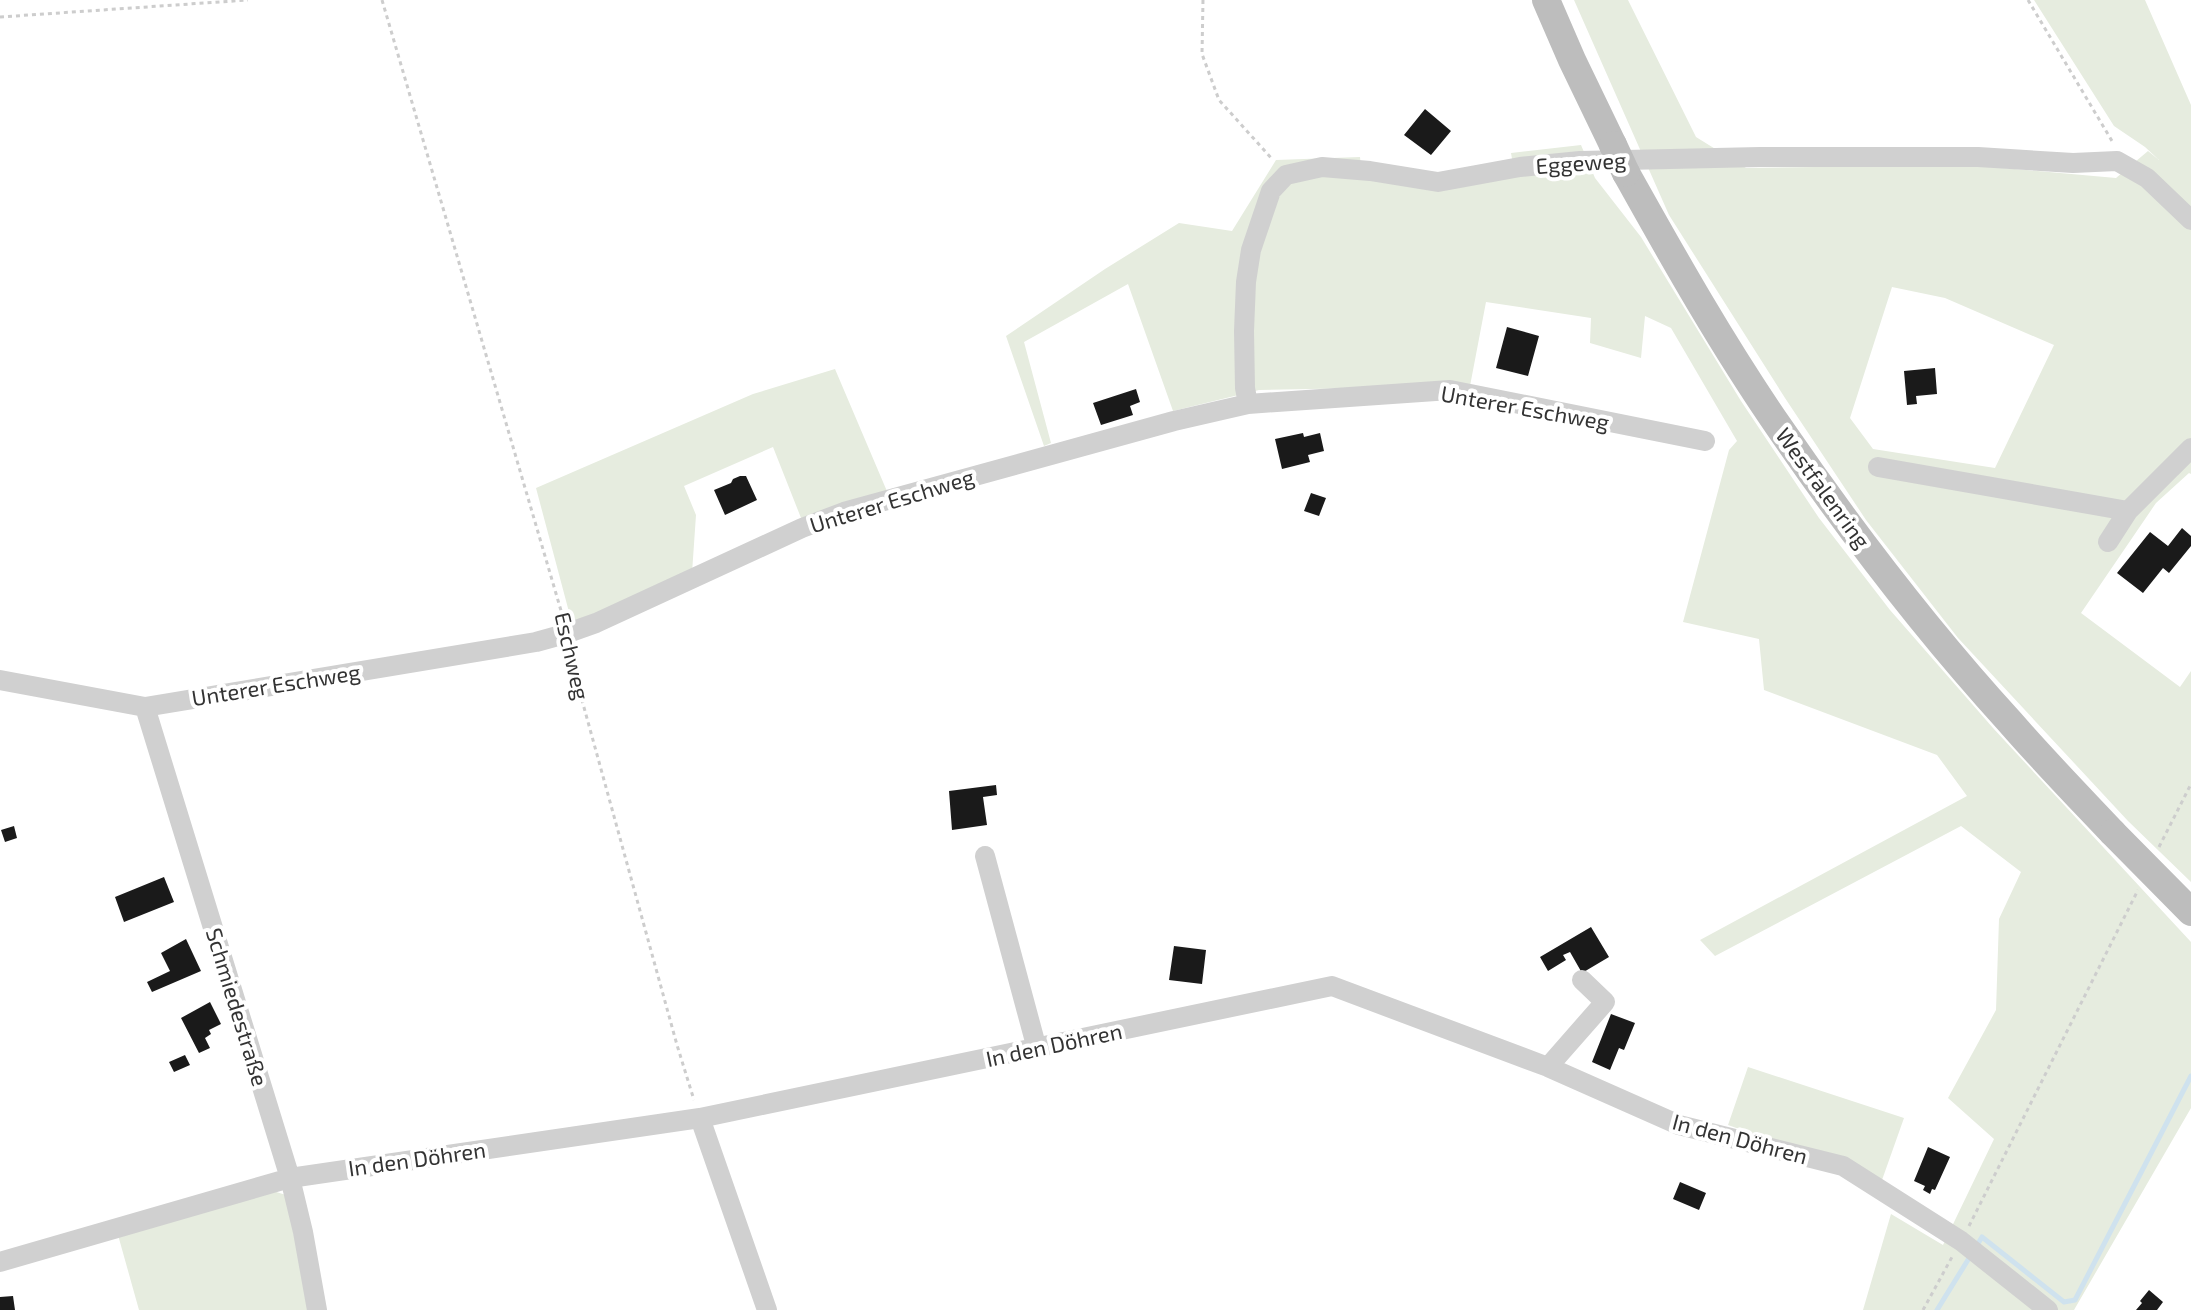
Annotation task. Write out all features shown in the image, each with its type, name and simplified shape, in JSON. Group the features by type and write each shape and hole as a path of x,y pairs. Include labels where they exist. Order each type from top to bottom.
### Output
{"main road":[{"name":"Westfalenring","path":"1546,0 1626,173 1722,339 1778,426 1866,547 2008,721 2191,912"}],"street":[{"name":"Eggeweg","path":"1286,175 1322,167 1438,182 1520,167 1580,161 1760,157 1978,157 2073,163 2117,161"},
{"path":"2117,161 2147,178 2191,220"},
{"path":"1248,404 1244,331 1251,250 1271,191 1286,175"},
{"name":"Unterer Eschweg","path":"0,680 145,707 536,642 596,623 802,528 844,512 1159,425 1248,404 1450,390 1705,441"},
{"path":"2108,542 2128,511 2191,448"},
{"path":"1878,467 2128,511"},
{"name":"Schmiedestraße","path":"145,707 290,1178 317,1310"},
{"path":"985,856 1037,1049"},
{"path":"1548,1067 1605,1002 1582,980"},
{"name":"In den Döhren","path":"0,1262 290,1178 700,1118 1332,986 1548,1067 1679,1125 1843,1166 1965,1243 2048,1310"},
{"path":"700,1118 767,1310"}],"path":[{"path":"0,17 248,0"},
{"name":"Eschweg","path":"382,0 562,609 565,634 677,1045 700,1118"},
{"path":"1203,0 1202,54 1219,100 1286,175"},
{"path":"2028,0 2113,141 2117,161"},
{"path":"2155,856 2191,784"},
{"path":"1923,1310 1965,1243 2141,884"}],"shaded area":[{"path":"1574,0 1628,0 1696,137 1746,168 1969,165 2116,178 2148,151 2159,160 2145,147 2114,126 2034,0 2145,0 2191,105 2191,474 2156,503 2081,613 2180,687 2191,671 2191,882 2128,821 1958,638 1866,520 1669,215","holes":["1892,287 1945,298 2054,345 1995,468 1873,449 1850,418"]},
{"path":"1581,145 1595,178 1641,237 1741,401 1819,518 1890,610 1993,728 2191,942 2191,1108 2074,1310 1863,1310 1891,1214 1943,1245 1994,1139 1948,1098 1996,1010 1999,919 2021,872 1961,826 1715,956 1700,940 1967,796 1937,755 1764,690 1759,639 1683,622 1729,450 1737,441 1671,328 1645,316 1641,358 1590,343 1591,318 1486,302 1470,386 1259,390 1173,411 1128,284 1024,342 1051,443 1044,446 1006,336 1179,223 1232,231 1276,160 1360,157 1362,177 1515,176 1511,153"},
{"path":"835,369 889,496 803,523 773,447 684,486 696,515 692,573 573,627 536,488 753,394"},
{"path":"1748,1067 1904,1118 1882,1180 1728,1125"},
{"path":"273,1191 286,1195 309,1310 139,1310 118,1235"}],"building":[{"path":"1425,109 1451,131 1431,155 1404,135"},
{"path":"1507,327 1539,336 1528,376 1496,368"},
{"path":"1935,368 1937,394 1916,396 1917,404 1907,405 1904,371"},
{"path":"1136,389 1140,402 1130,406 1133,415 1101,425 1093,403"},
{"path":"1303,433 1304,437 1320,433 1324,451 1308,455 1310,462 1282,469 1275,439"},
{"path":"740,476 746,476 757,500 725,515 714,490"},
{"path":"1311,493 1326,498 1319,516 1304,511"},
{"path":"2182,528 2191,536 2191,546 2169,573 2163,568 2143,593 2117,573 2150,532 2168,546"},
{"path":"996,785 997,795 983,797 987,825 952,830 949,791"},
{"path":"14,826 17,838 5,842 1,830"},
{"path":"164,877 174,902 124,922 115,897"},
{"path":"1591,927 1609,957 1582,973 1570,952 1563,955 1566,960 1548,971 1540,957"},
{"path":"186,939 201,971 152,992 147,982 170,971 161,953"},
{"path":"1174,946 1206,950 1202,984 1169,980"},
{"path":"210,1002 221,1024 209,1030 211,1034 205,1038 210,1048 199,1053 181,1018"},
{"path":"1611,1014 1635,1023 1624,1050 1619,1048 1610,1070 1592,1062"},
{"path":"185,1055 190,1065 174,1072 169,1062"},
{"path":"1928,1147 1950,1157 1935,1190 1932,1189 1930,1194 1923,1190 1925,1186 1914,1181"},
{"path":"1680,1182 1706,1193 1699,1210 1673,1199"},
{"path":"2149,1290 2163,1302 2157,1310 2136,1310 2142,1303 2140,1301"},
{"path":"13,1296 15,1310 0,1310 0,1297"}],"waterway":[{"path":"1976,1247 1982,1237 2064,1302 2075,1300 2191,1076"},
{"path":"1937,1310 1971,1255"}]}
